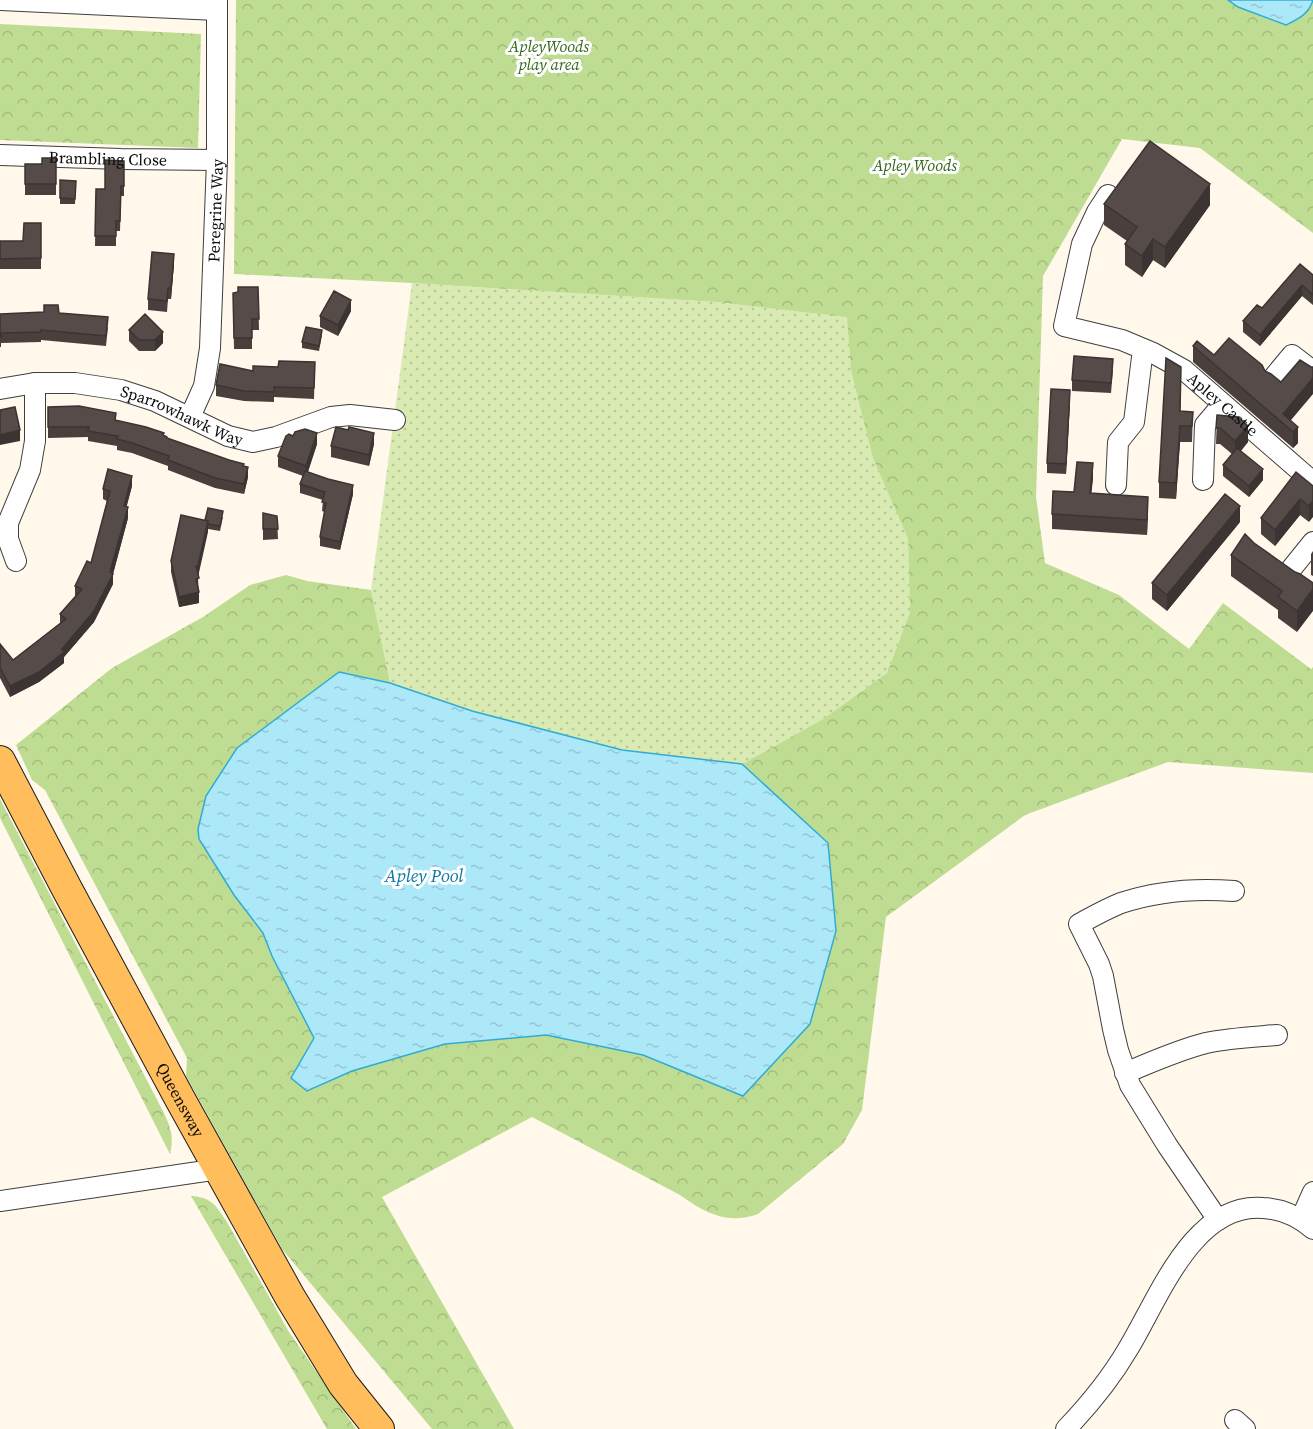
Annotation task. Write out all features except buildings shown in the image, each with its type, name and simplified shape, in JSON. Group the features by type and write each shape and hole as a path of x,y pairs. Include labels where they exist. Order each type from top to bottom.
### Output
{"main road":[{"name":"Queensway","path":"0,761 89,931 302,1316 343,1384 379,1429"}],"street":[{"path":"0,0 217,5"},
{"name":"Peregrine Way","path":"190,417 204,386 210,348 217,160 217,5"},
{"name":"Brambling Close","path":"0,155 217,160"},
{"name":"Apley Castle","path":"1107,195 1082,244 1064,326 1122,340 1184,370 1313,482"},
{"path":"1116,485 1118,442 1134,422 1143,349"},
{"path":"1273,378 1292,355 1313,371"},
{"path":"16,561 8,539 8,523 30,470 35,441 35,383"},
{"name":"Sparrowhawk Way","path":"0,389 35,383 75,383 121,390 155,401 228,436 253,442 276,437 331,417 350,415 395,420"},
{"path":"1203,480 1205,425 1223,404"},
{"path":"1270,561 1295,578 1313,542"},
{"path":"1218,1220 1136,1097 1125,1072 1113,1029 1103,976 1078,924 1120,904 1149,896 1184,890 1234,891"},
{"path":"1125,1072 1203,1044 1225,1039 1277,1035"},
{"path":"0,1202 219,1169"},
{"path":"1066,1429 1113,1373 1184,1251 1203,1231 1225,1215 1246,1208 1260,1207 1284,1211 1307,1224 1313,1192"}],"green space":[{"name":"Apley Woods","path":"236,0 1228,0 1238,7 1303,16 1313,3 1313,233 1200,148 1122,139 1043,276 1036,497 1045,563 1119,595 1189,649 1223,603 1311,669 1313,667 1313,773 1168,762 1025,815 886,917 862,1110 843,1144 758,1214 726,1218 707,1212 680,1195 532,1117 382,1197 514,1429 432,1429 282,1249 186,1076 187,1058 45,790 32,780 16,745 112,668 203,617 250,585 286,575 307,581 371,590 390,683 339,672 199,839 234,895 263,933 272,956 314,1038 307,1091 352,1071 445,1044 546,1035 643,1055 743,1096 828,843 742,764 823,719 887,673 910,612 908,539 873,458 851,370 847,317 716,302 234,274"},
{"path":"0,24 201,34 198,148 0,140"},
{"path":"412,283 716,302 847,316 873,457 908,539 910,612 887,673 823,719 742,764 622,750 472,711 390,683 371,590"},
{"path":"0,799 164,1113 171,1133 170,1154 0,818"},
{"path":"191,1196 209,1200 220,1211 289,1332 356,1429 327,1429"}],"water":[{"path":"1228,0 1313,0 1306,12 1286,25 1238,7"},
{"name":"Apley Pool","path":"339,672 390,683 472,711 622,750 742,764 828,843 836,931 810,1024 743,1096 643,1055 546,1035 445,1044 352,1071 307,1091 291,1078 314,1038 272,956 263,933 234,895 199,839 198,829 206,796 237,748"}],"park label":[{"name":"ApleyWoods play area","path":"549,55"}]}
